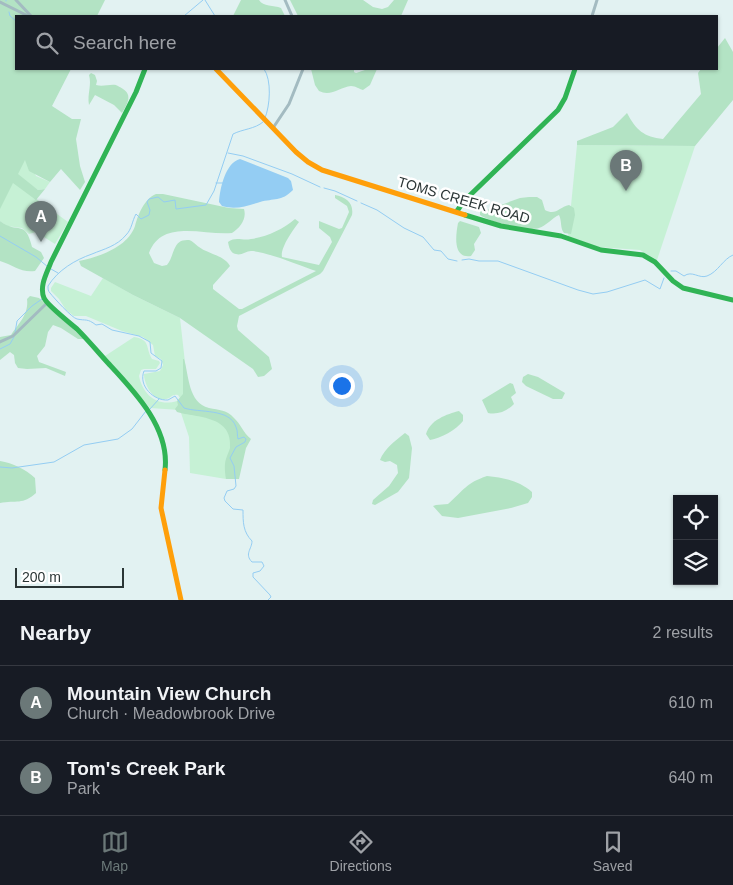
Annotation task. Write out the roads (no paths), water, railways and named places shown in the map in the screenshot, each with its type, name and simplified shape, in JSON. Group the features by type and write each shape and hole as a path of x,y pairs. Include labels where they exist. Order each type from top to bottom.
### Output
{"street":[{"path":"16,0 29,15"},
{"path":"285,0 292,15"},
{"path":"592,15 597,0"},
{"path":"0,2 28,15"},
{"path":"145,70 136,92 51,262 42,285 42,295 47,303 83,335 132,390 146,407 157,429 166,461 161,508 181,600"},
{"name":"TOMS CREEK ROAD","path":"217,70 303,158 322,170 506,227 561,236 596,248 643,255 655,262 670,278 683,288 733,300"},
{"path":"273,128 288,104 303,70"},
{"path":"457,211 464,201 558,110 565,98 575,70"},
{"path":"0,342 13,336 47,303"}],"water":[{"path":"240,159 288,178 291,181 293,190 289,194 277,199 241,207 222,206 219,202 224,177 235,161"}],"waterway":[{"path":"185,15 203,0"},
{"path":"205,0 214,15"},
{"path":"9,12 10,16 15,20"},
{"path":"265,70 267,74 269,93 265,118"},
{"path":"263,122 233,134 214,191 206,205 176,209 175,200 164,202 158,197 149,199 147,202 150,210 149,215 141,219 136,214 130,230 119,242 67,266 52,280 48,287 52,296 75,318 96,325 102,324 112,330 139,336 150,342 151,353 162,361 161,368 156,371 144,371 143,382 148,392 163,400 168,400 175,396 184,408 221,414 233,421 238,439 244,437 246,439 245,442 236,447 230,458 234,466 236,486 234,489 227,491 224,498 233,509 243,510 245,530 252,541 249,552 250,559 252,562 262,562 264,566 260,571 253,573 253,577 270,595 271,597 268,600"},
{"path":"228,153 243,156 292,174 320,187"},
{"path":"216,183 223,183"},
{"path":"324,188 357,201"},
{"path":"361,203 377,210 404,228 423,237 434,250 441,251 448,259 457,261"},
{"path":"0,236 36,257 48,267"},
{"path":"671,271 676,271 684,276 690,274 704,277 714,272 726,259 733,255"},
{"path":"462,260 498,261 593,294 607,292 645,280 660,289 664,278"},
{"path":"51,269 58,273"},
{"path":"15,333 17,321 42,299"},
{"path":"0,349 10,344 14,337"},
{"path":"150,409 159,399"},
{"path":"0,467 12,468 54,462 84,445 118,439 132,429 146,411"}],"place":[{"name":"Tom's Creek Park","path":"626,191"},
{"name":"Mountain View Church","path":"41,242"}]}
